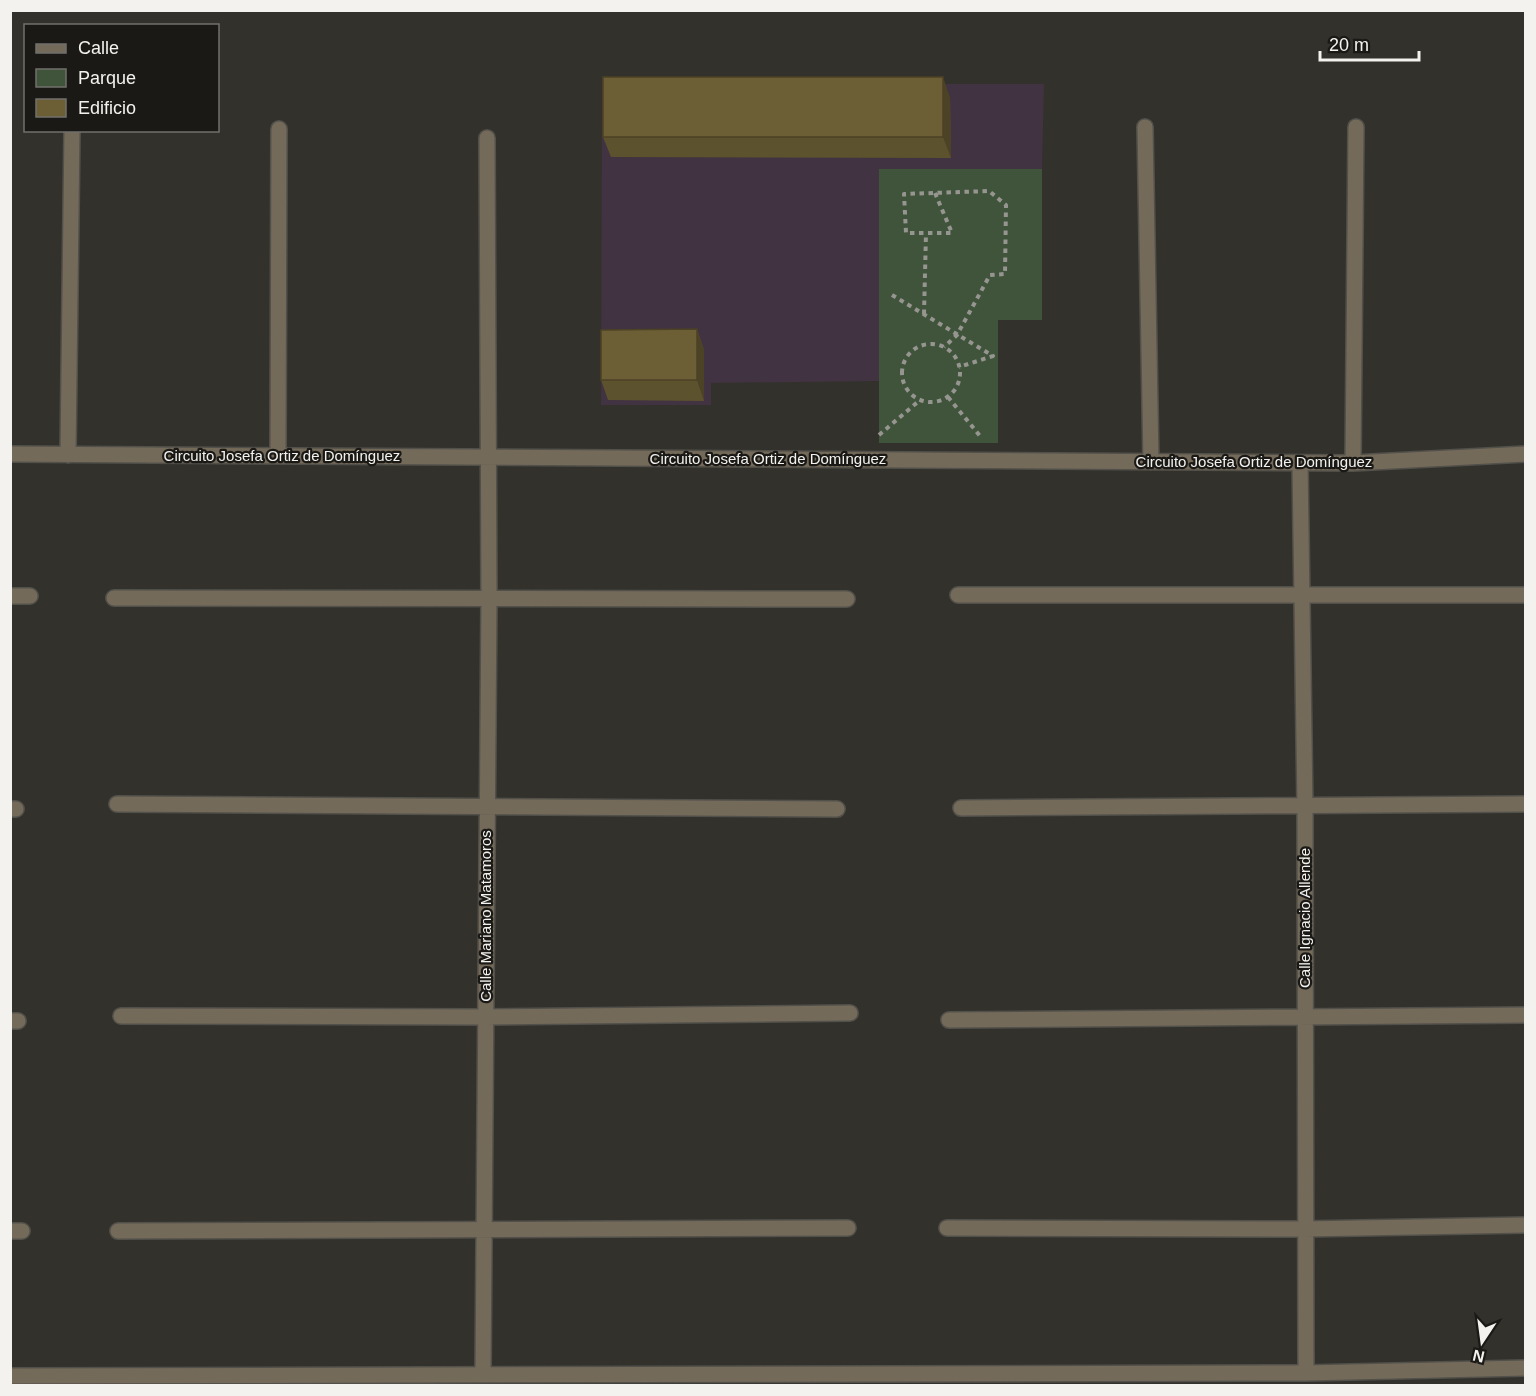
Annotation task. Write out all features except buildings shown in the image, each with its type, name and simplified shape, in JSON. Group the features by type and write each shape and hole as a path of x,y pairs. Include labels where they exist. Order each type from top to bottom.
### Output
{"street":[{"path":"1145,127 1152,462"},
{"path":"1353,463 1356,127"},
{"path":"278,456 279,129"},
{"path":"68,455 72,132"},
{"name":"Calle Mariano Matamoros","path":"483,1374 489,599 487,138"},
{"name":"Circuito Josefa Ortiz de Domínguez","path":"10,454 1353,463 1526,454"},
{"name":"Calle Ignacio Allende","path":"1300,463 1305,808 1306,1373"},
{"path":"958,595 1303,597 1526,595"},
{"path":"10,596 30,596"},
{"path":"114,598 847,599"},
{"path":"117,804 837,809"},
{"path":"961,808 1305,808 1526,804"},
{"path":"121,1016 485,1017 850,1013"},
{"path":"949,1020 1305,1015 1526,1015"},
{"path":"947,1228 1304,1229 1526,1225"},
{"path":"118,1231 848,1228"},
{"path":"10,1376 123,1381 340,1380 483,1374 1306,1373 1526,1368"}],"path":[{"path":"935,193 952,234 906,233 904,194 989,191 1006,205 1005,274 990,275 957,335 944,347"},
{"path":"924,314 926,233"},
{"path":"892,295 993,356 959,367"},
{"path":"926,344 944,347 952,353 959,367 960,381 948,397 929,403 911,395 902,378 905,360 917,348 926,344"},
{"path":"948,397 1000,460"},
{"path":"850,460 920,400"}],"shaded area":[{"path":"602,84 1044,84 1042,169 879,169 879,381 711,383 711,405 601,405"}],"green space":[{"path":"879,169 1042,169 1042,320 998,320 998,443 879,443"}]}
